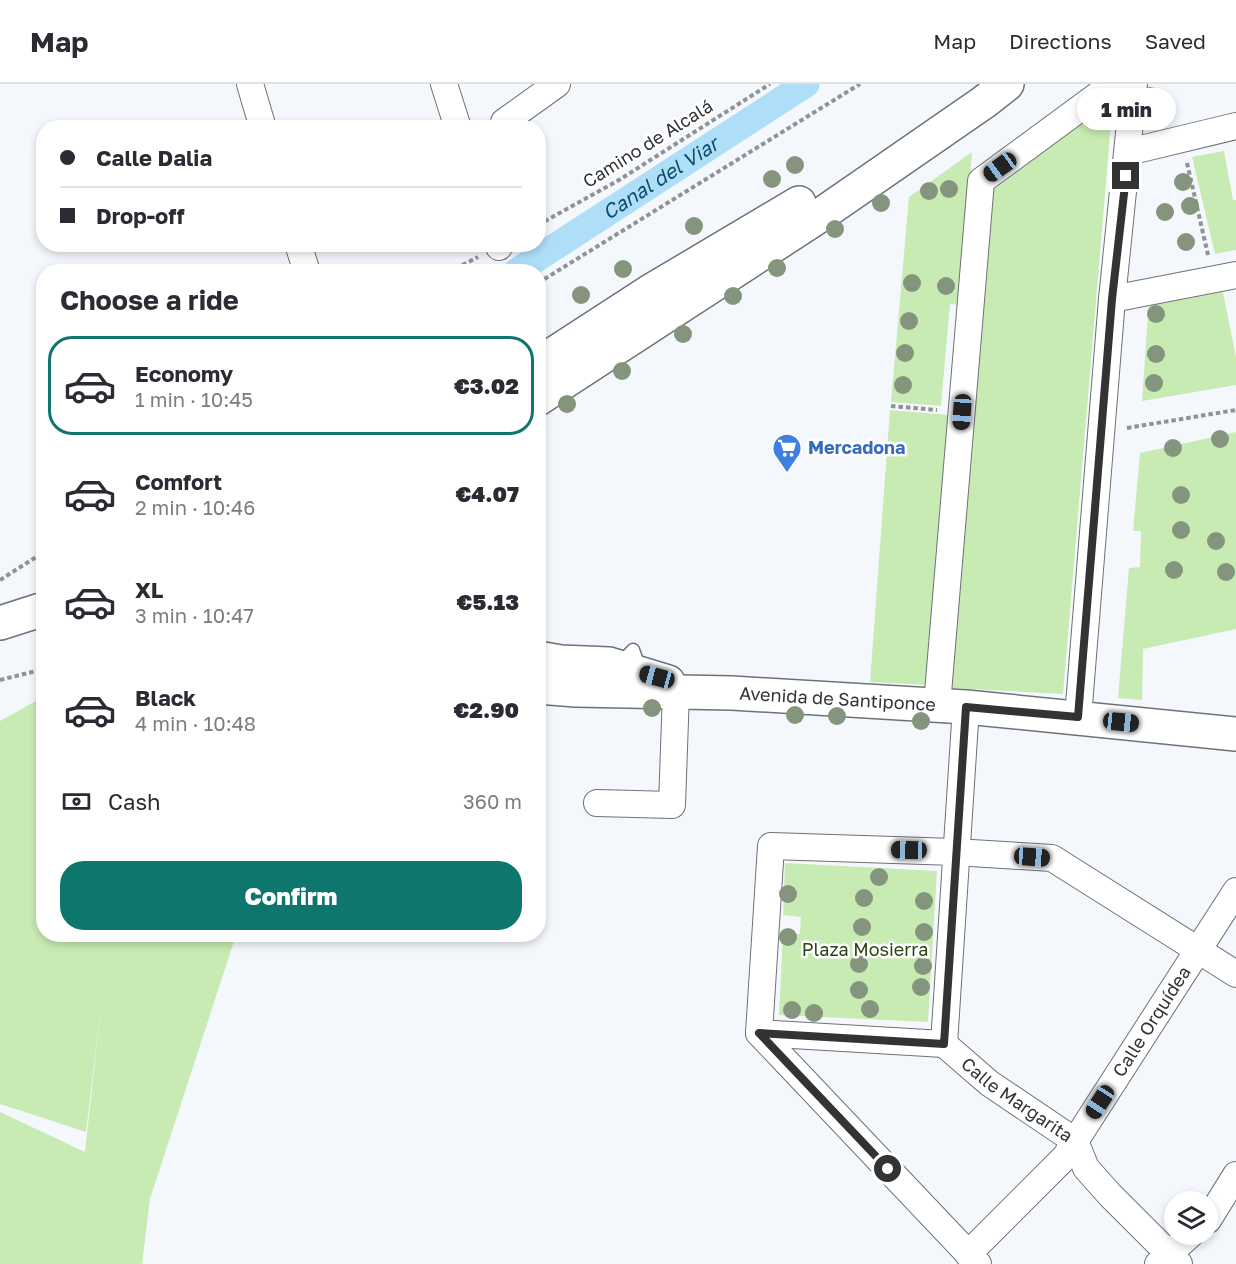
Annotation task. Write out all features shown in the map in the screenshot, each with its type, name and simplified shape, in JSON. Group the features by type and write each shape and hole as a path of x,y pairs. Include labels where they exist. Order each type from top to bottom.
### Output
{"main road":[{"path":"546,358 649,292 874,158 981,84"},
{"path":"546,394 822,214 1007,84"},
{"path":"0,623 36,612"},
{"path":"0,642 36,633"},
{"name":"Avenida de Santiponce","path":"546,671 561,662 612,668 657,677 684,692 951,706 1236,734"},
{"name":"Avenida de Santiponce","path":"546,675 576,690 612,668"}],"street":[{"path":"250,84 261,120"},
{"path":"444,84 455,120"},
{"path":"506,120 531,91 557,84"},
{"path":"759,1033 944,1044 956,852 951,706 962,412 981,181 1113,84"},
{"path":"1078,717 1112,299 1134,84"},
{"path":"1128,152 1236,126"},
{"path":"1112,299 1225,277"},
{"path":"597,803 672,805 684,692"},
{"path":"973,1259 759,1033 771,846 956,852 1052,858 1236,974"},
{"name":"Calle Orquídea","path":"973,1259 1065,1157 1236,891"},
{"name":"Calle Margarita","path":"944,1044 989,1083 1075,1141 1086,1168 1169,1261"},
{"path":"1218,1204 1236,1175"},
{"path":"1169,1261 1182,1245"}],"path":[{"name":"Camino de Alcalá","path":"546,221 619,180 770,84"},
{"path":"546,278 860,84"},
{"path":"1181,139 1225,277"},
{"path":"891,406 962,412"},
{"path":"1120,429 1236,410"},
{"path":"0,580 36,557"},
{"path":"0,681 36,671"}],"green space":[{"path":"1113,99 1063,694 951,688 993,190"},
{"path":"1224,151 1233,200 1236,200 1236,250 1215,254 1192,157"},
{"path":"972,152 961,305 950,304 941,406 891,402 909,197"},
{"path":"1222,287 1236,357 1236,385 1142,401 1149,301"},
{"path":"890,410 949,415 926,685 870,682"},
{"path":"1236,432 1236,629 1143,649 1142,700 1118,698 1129,568 1140,567 1141,531 1133,531 1140,453"},
{"path":"36,701 36,942 234,942 150,1199 142,1264 0,1264 0,1112 85,1152 101,1006 86,1132 0,1104 0,721"},
{"name":"Plaza Mosierra","path":"785,863 937,871 928,1022 779,1015 783,934 800,934 801,917 783,915"}],"waterway":[{"name":"Canal del Viar","path":"528,264 806,84"}],"place":[{"name":"Mercadona","path":"787,474"}],"route":[{"path":"888,1169 759,1033 944,1044 966,707 1078,717 1112,299 1126,176"}]}
